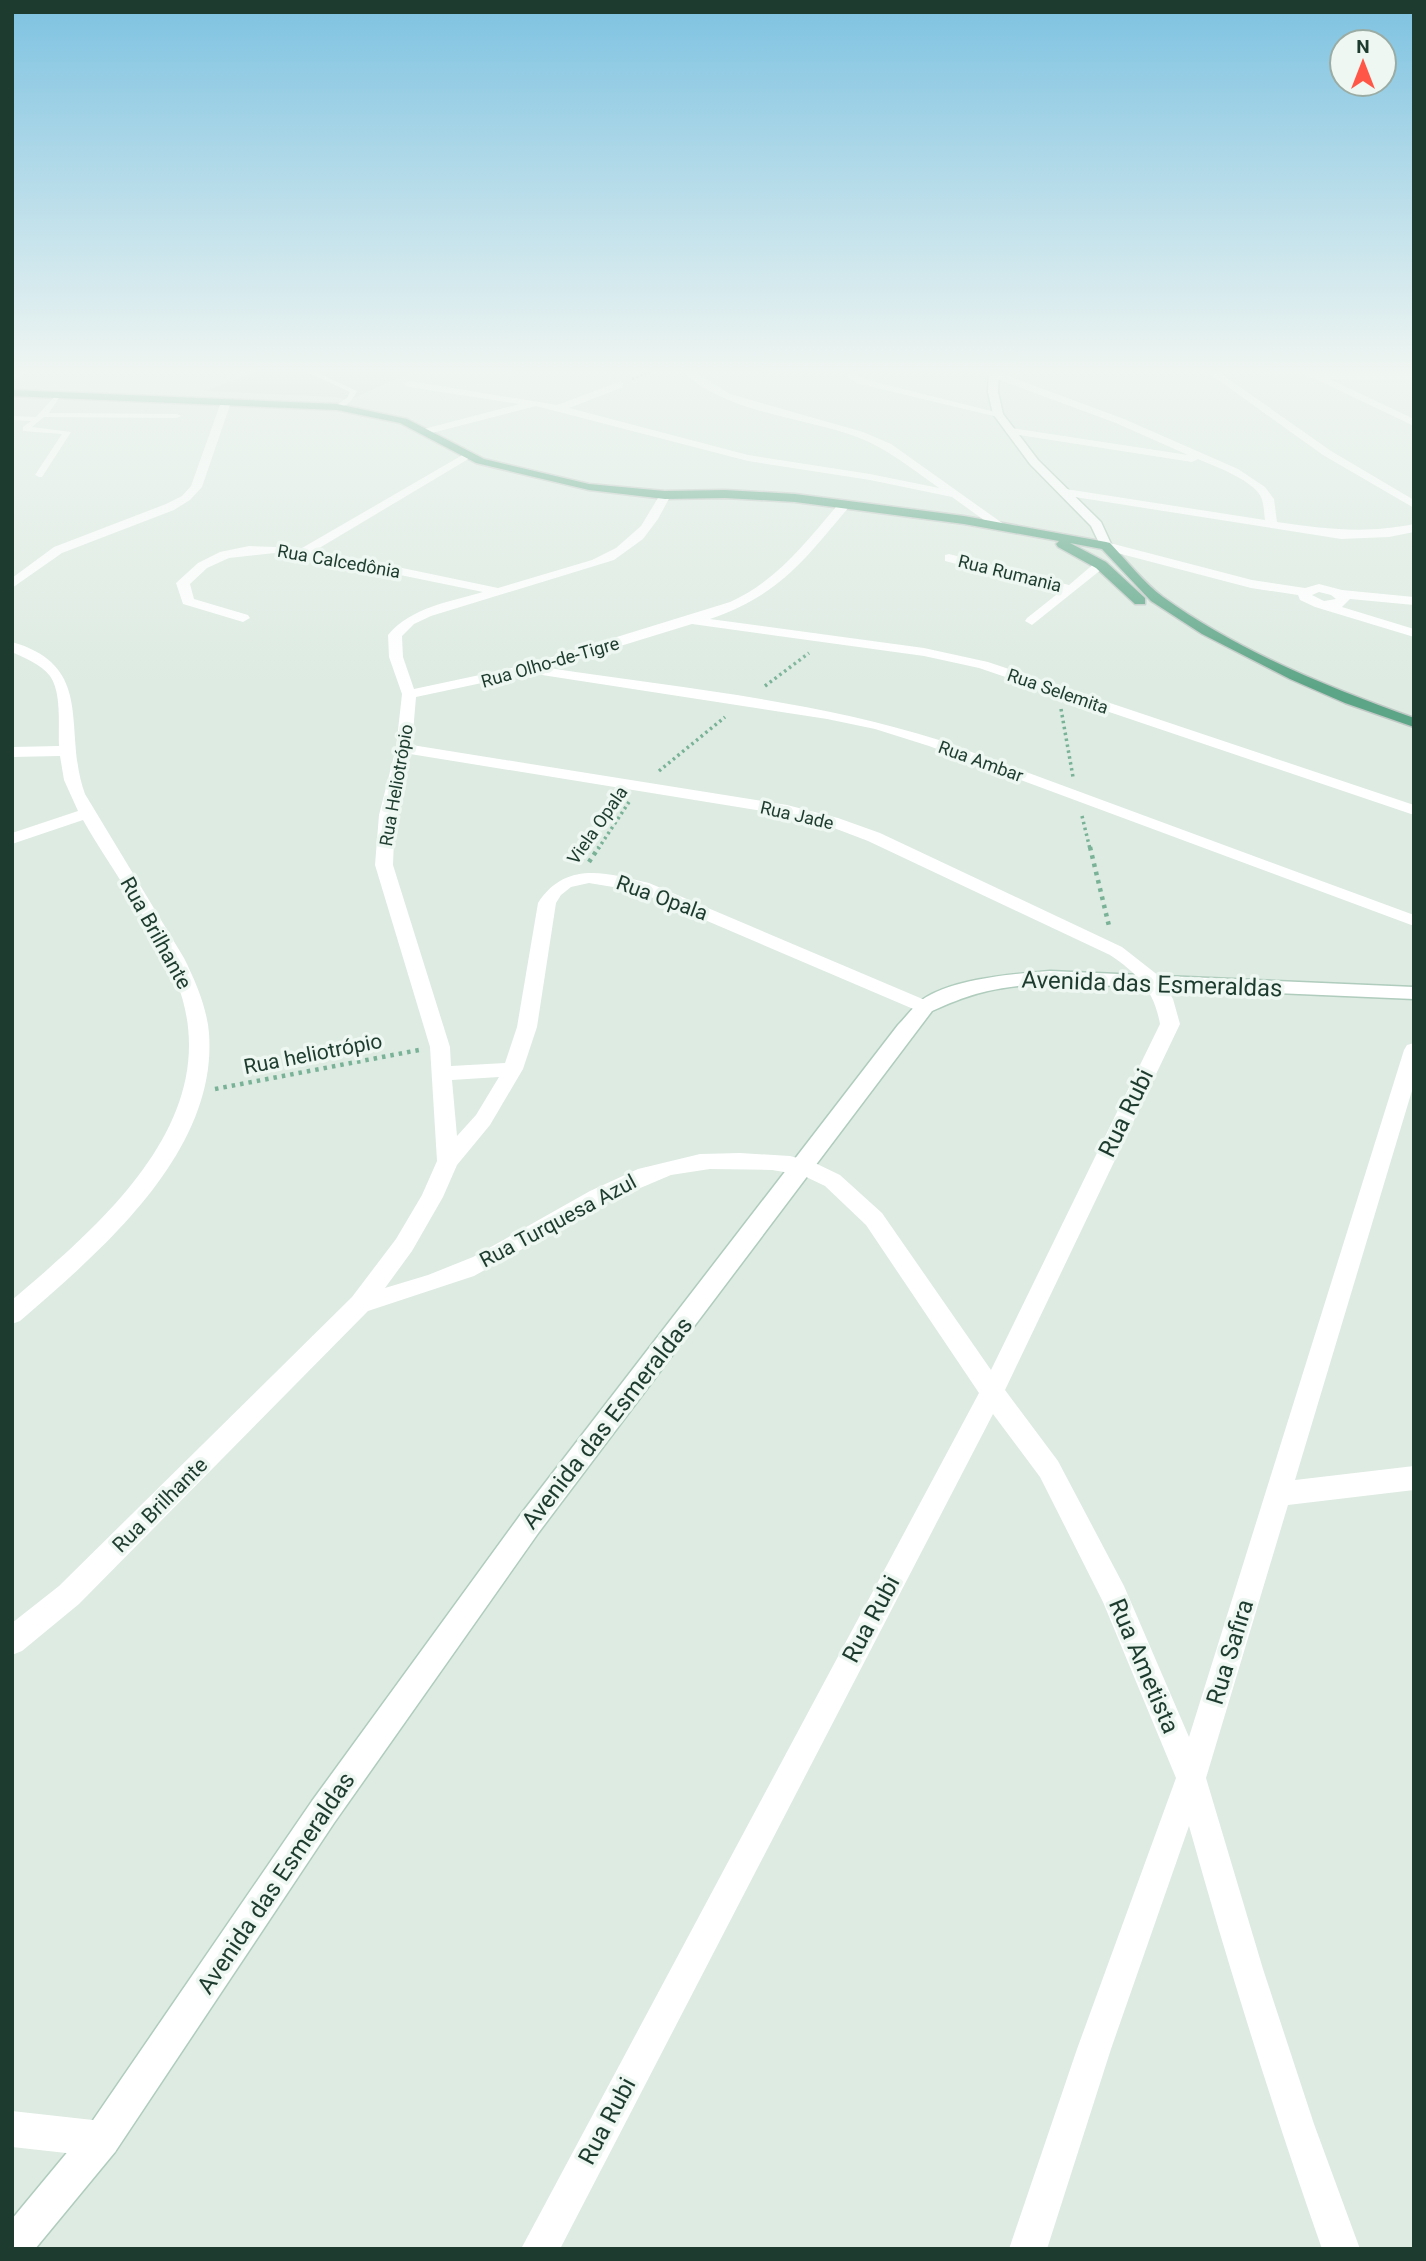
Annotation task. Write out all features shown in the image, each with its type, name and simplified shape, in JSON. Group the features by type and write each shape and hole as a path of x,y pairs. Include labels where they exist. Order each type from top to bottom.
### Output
{"main road":[{"path":"540,477 589,487 665,495 761,495 845,504 999,525 1106,546 1156,598 1207,631 1339,695 1414,723"},
{"path":"1043,533 1101,565 1140,601 1181,626 1307,688 1414,729"},
{"path":"1101,565 1106,546"}],"street":[{"path":"12,584 58,550 170,507 186,498 201,477"},
{"path":"304,552 431,477"},
{"path":"867,477 952,494"},
{"path":"931,477 999,525"},
{"path":"1049,477 1097,525 1106,546 1251,583 1280,596 1306,596 1324,605 1414,633"},
{"path":"1239,477 1261,489 1269,499 1272,526"},
{"path":"1366,477 1414,505"},
{"path":"1066,493 1328,534 1367,535 1404,531 1414,527"},
{"name":"Rua Heliotrópio","path":"448,1161 440,1047 384,865 387,815 404,748 409,694 393,645 399,629 426,613 619,554 639,538 665,495"},
{"path":"964,520 965,503"},
{"name":"Rua Olho-de-Tigre","path":"409,694 478,683 530,669 690,620 748,599 778,579 845,504"},
{"name":"Rua Calcedônia","path":"243,618 188,601 183,583 193,571 224,555 264,549 304,552 495,590"},
{"name":"Rua Rumania","path":"949,558 1070,589"},
{"path":"1032,621 1101,565"},
{"path":"1306,596 1319,588 1342,598 1379,623"},
{"path":"1324,605 1342,598 1414,601"},
{"name":"Rua Selemita","path":"690,620 953,657 1414,810"},
{"name":"Rua Brilhante","path":"12,646 48,666 60,681 65,751 75,790 165,941 192,999 200,1065 193,1093 173,1139 140,1192 77,1259 12,1314"},
{"name":"Rua Ambar","path":"530,669 878,725 934,743 1414,921"},
{"name":"Rua Jade","path":"404,748 788,810 832,821 874,837 1116,951 1136,963 1156,982"},
{"path":"12,752 65,751"},
{"path":"12,839 87,813"},
{"name":"Rua Opala","path":"575,880 593,878 620,881 662,895 926,1007"},
{"path":"448,1161 483,1120 513,1069 527,1027 547,903 558,887 575,880"},
{"name":"Avenida das Esmeraldas","path":"12,2248 102,2139 323,1812 530,1523 803,1166 878,1063 926,1007 960,991 1018,979 1050,977 1414,993"},
{"name":"Rua Rubi","path":"540,2249 992,1392 1170,1024 1167,1004 1156,982"},
{"name":"Rua Safira","path":"1028,2249 1094,2049 1191,1778 1414,1050"},
{"path":"442,1074 513,1069"},
{"name":"Rua Brilhante","path":"12,1641 69,1595 360,1304 404,1245 432,1197 448,1161"},
{"name":"Rua Turquesa Azul","path":"360,1304 423,1286 480,1264 614,1189 645,1175 702,1161 756,1161 803,1166"},
{"name":"Rua Ametista","path":"803,1166 829,1176 852,1195 874,1219 992,1392 1034,1446 1078,1520 1114,1595 1191,1778 1246,1969 1296,2124 1341,2249"},
{"path":"1279,1494 1414,1478"},
{"path":"12,2129 102,2139"}],"path":[{"path":"1058,692 1077,796 1116,951"},
{"name":"Viela Opala","path":"575,880 641,786"},
{"name":"Rua heliotrópio","path":"193,1093 440,1047"}]}
